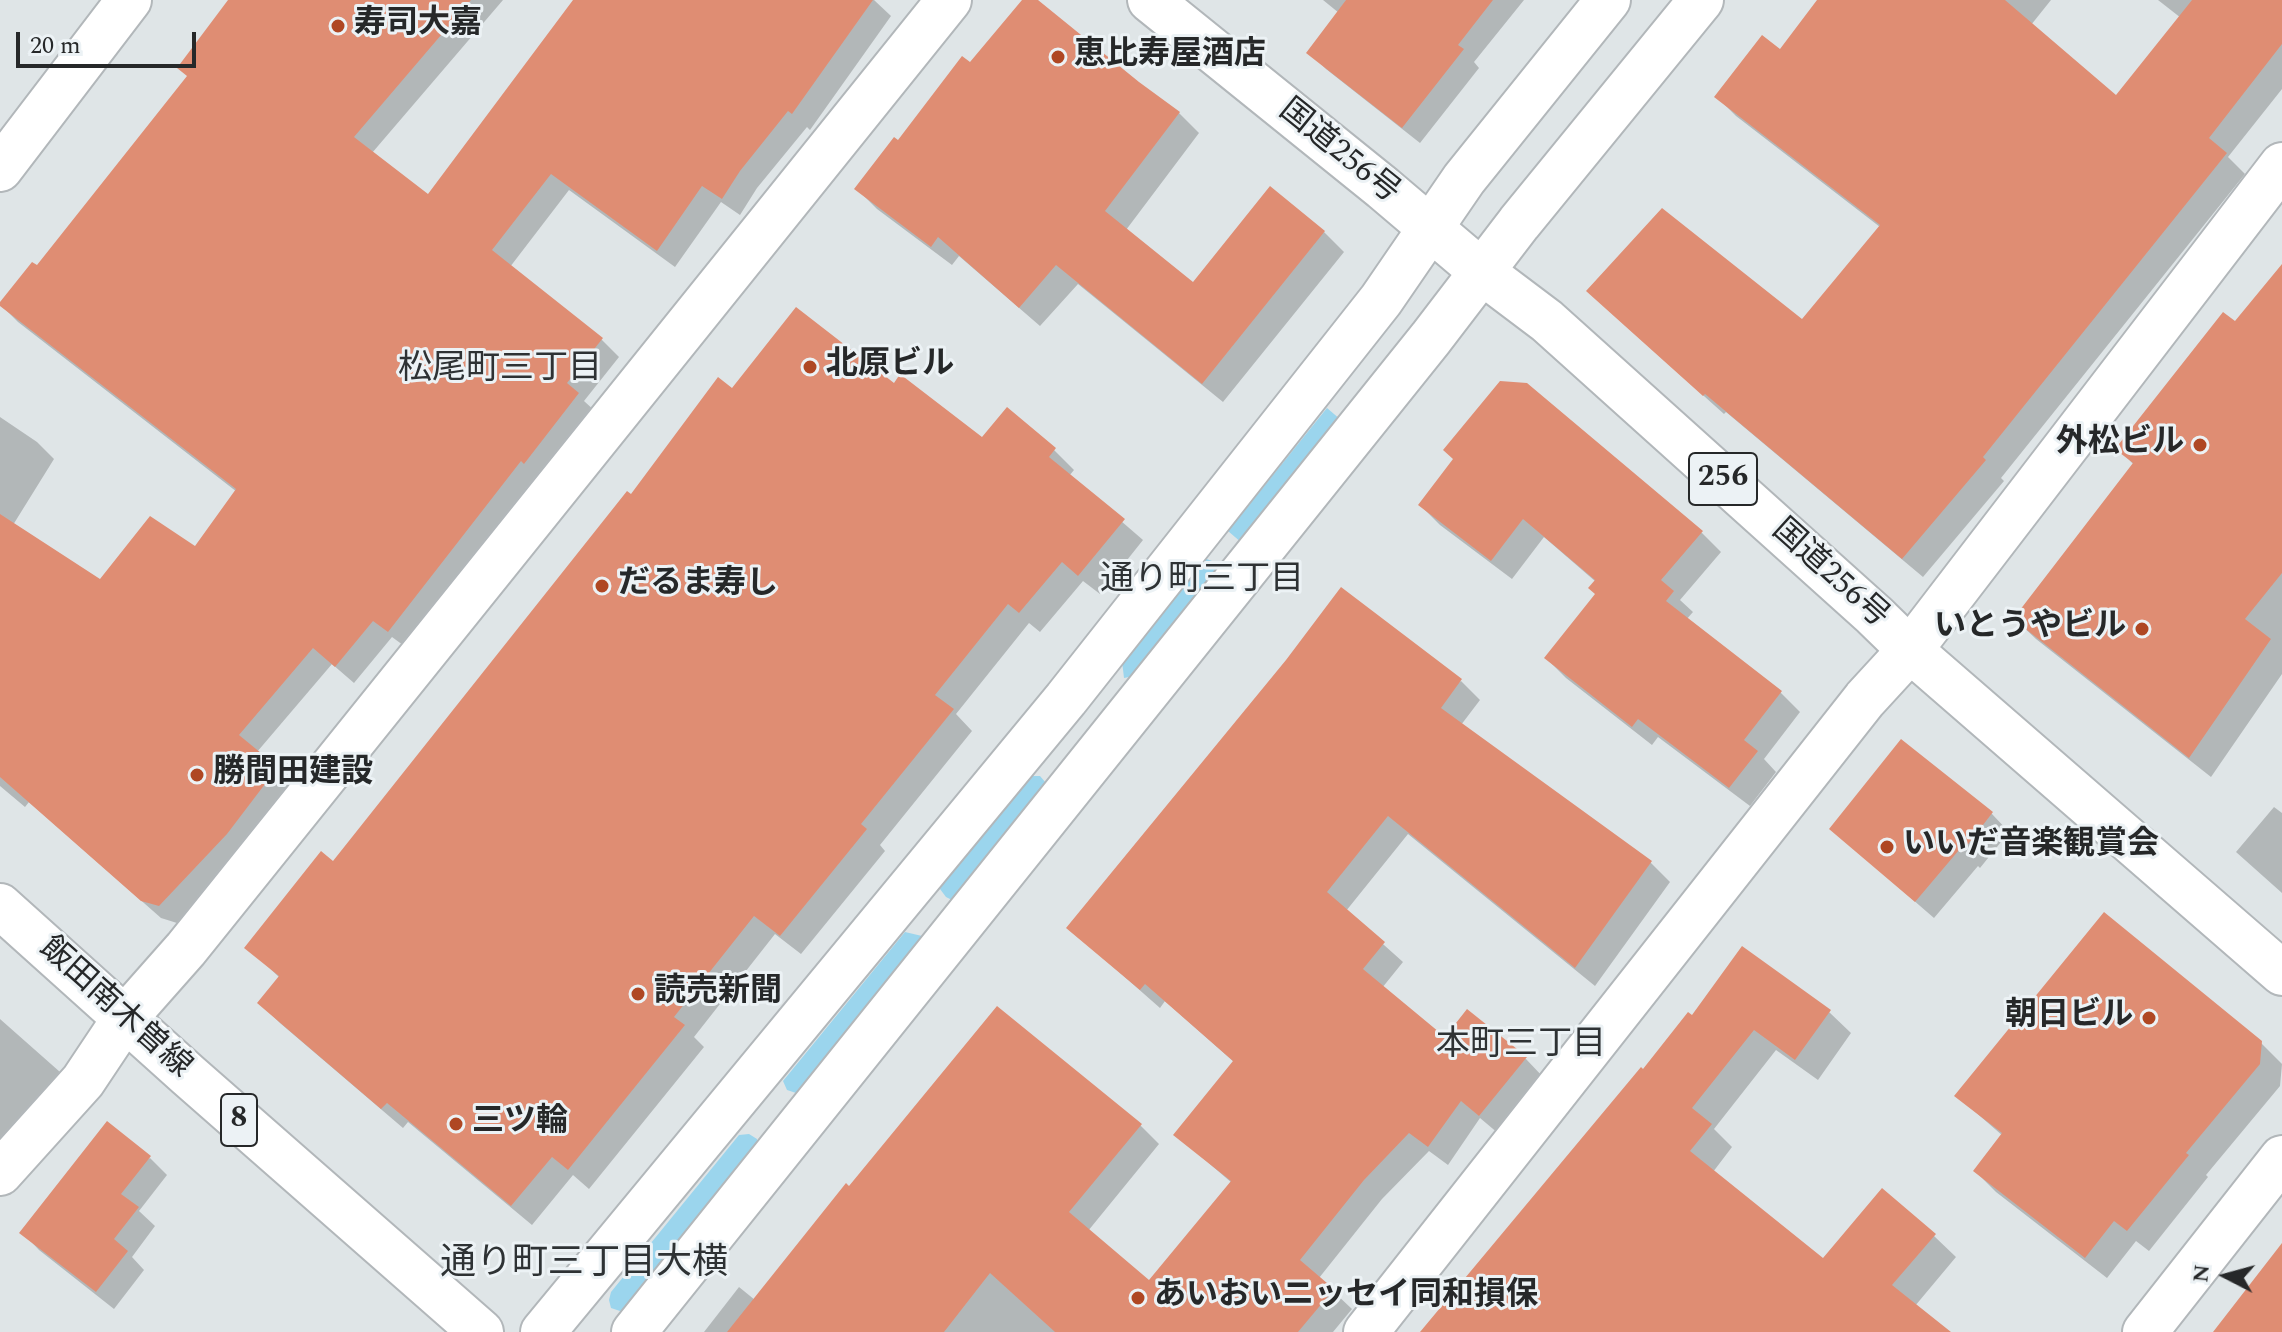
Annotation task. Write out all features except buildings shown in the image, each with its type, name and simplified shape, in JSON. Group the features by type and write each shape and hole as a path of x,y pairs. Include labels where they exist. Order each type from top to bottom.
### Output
{"main road":[{"path":"0,169 129,0"},
{"path":"0,1173 83,1081 125,1018 186,949 949,0"},
{"name":"国道256号","path":"1150,0 1482,272 1547,321 1910,650 2282,973"},
{"path":"543,1332 1076,686 1381,300 1464,179 1608,0"},
{"path":"634,1332 1701,0"},
{"path":"1366,1332 1865,699 1910,650 2282,165"},
{"name":"飯田南木曽線","path":"0,906 481,1332"},
{"path":"2145,1332 2282,1158"}],"shaded area":[{"path":"1327,408 1341,420 1242,543 1228,531"},
{"path":"1204,558 1220,564 1220,574 1134,676 1124,678 1122,661"},
{"path":"1032,776 1040,776 1046,783 1044,790 957,899 946,897 940,889 941,883"},
{"path":"905,932 922,936 922,944 799,1094 787,1090 783,1081"},
{"path":"749,1134 757,1139 757,1150 626,1309 611,1308 611,1292 739,1135"}],"place":[{"name":"寿司大嘉","path":"338,26"},
{"name":"恵比寿屋酒店","path":"1058,57"},
{"name":"北原ビル","path":"810,367"},
{"name":"外松ビル","path":"2200,445"},
{"name":"だるま寿し","path":"602,586"},
{"name":"いとうやビル","path":"2142,629"},
{"name":"勝間田建設","path":"197,775"},
{"name":"いいだ音楽観賞会","path":"1887,847"},
{"name":"読売新聞","path":"638,994"},
{"name":"朝日ビル","path":"2149,1018"},
{"name":"三ツ輪","path":"456,1124"},
{"name":"あいおいニッセイ同和損保","path":"1138,1298"}],"district":[{"name":"松尾町三丁目","path":"500,371"},
{"name":"通り町三丁目","path":"1202,582"},
{"name":"本町三丁目","path":"1521,1047"},
{"name":"通り町三丁目大横","path":"584,1266"}]}
